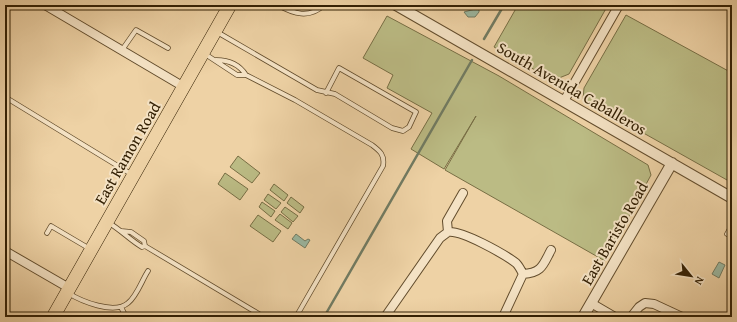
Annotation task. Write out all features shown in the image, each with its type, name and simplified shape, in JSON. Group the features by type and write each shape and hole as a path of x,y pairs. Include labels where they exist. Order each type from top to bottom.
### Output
{"main road":[{"name":"East Ramon Road","path":"53,317 230,5"}],"street":[{"path":"45,5 184,87"},
{"name":"South Avenida Caballeros","path":"396,5 732,198"},
{"path":"564,101 619,5"},
{"name":"East Baristo Road","path":"583,317 672,163"},
{"path":"448,232 447,221 463,193"},
{"path":"385,317 440,238 448,232 458,232 488,247 515,263 523,274"},
{"path":"523,274 534,273 541,268 550,250"},
{"path":"5,251 68,290"},
{"path":"503,317 523,274"},
{"path":"591,303 615,317"},
{"path":"631,317 639,307 645,303 654,304 682,317"}],"lane":[{"path":"278,5 297,14 323,6"},
{"path":"317,5 323,6"},
{"path":"362,5 365,7 373,5"},
{"path":"122,51 136,30 168,48"},
{"path":"215,31 317,90 326,93 335,94 392,128 403,131 409,127 416,112 339,68 326,93"},
{"path":"203,52 237,75 246,75 295,100 372,145 382,154 384,160 383,166 296,317"},
{"path":"216,60 227,60 241,67 246,75"},
{"path":"5,97 133,175"},
{"path":"106,222 121,231 128,239 142,247 145,246 264,317"},
{"path":"732,225 727,234 732,237"},
{"path":"47,233 51,226 91,249"},
{"path":"121,231 130,232 144,241 145,246"},
{"path":"68,290 91,304 120,307 129,302 148,271"},
{"path":"120,307 126,317"}],"green space":[{"path":"518,5 608,5 569,74 559,78 544,75 494,47"},
{"path":"626,15 732,73 732,171 727,180 583,99 584,88"},
{"path":"387,16 499,76 648,165 651,175 605,261 445,170 476,116 444,169 411,149 432,113 387,88 393,75 363,58"},
{"path":"238,156 260,173 252,183 230,167"},
{"path":"225,173 248,189 240,200 218,184"},
{"path":"274,184 288,195 284,201 270,190"},
{"path":"268,194 281,203 276,209 264,200"},
{"path":"291,197 304,207 300,213 287,203"},
{"path":"262,202 275,211 271,217 259,207"},
{"path":"285,207 298,216 293,222 281,212"},
{"path":"280,214 292,223 288,229 275,220"},
{"path":"258,215 281,231 273,242 250,226"}],"shaded area":[{"path":"479,8 479,12 475,17 468,17 464,12"},
{"path":"296,234 305,241 308,239 310,240 305,248 292,239"},
{"path":"719,262 725,265 719,278 712,274"}],"waterway":[{"path":"484,39 504,5"},
{"path":"324,317 472,60"}]}
